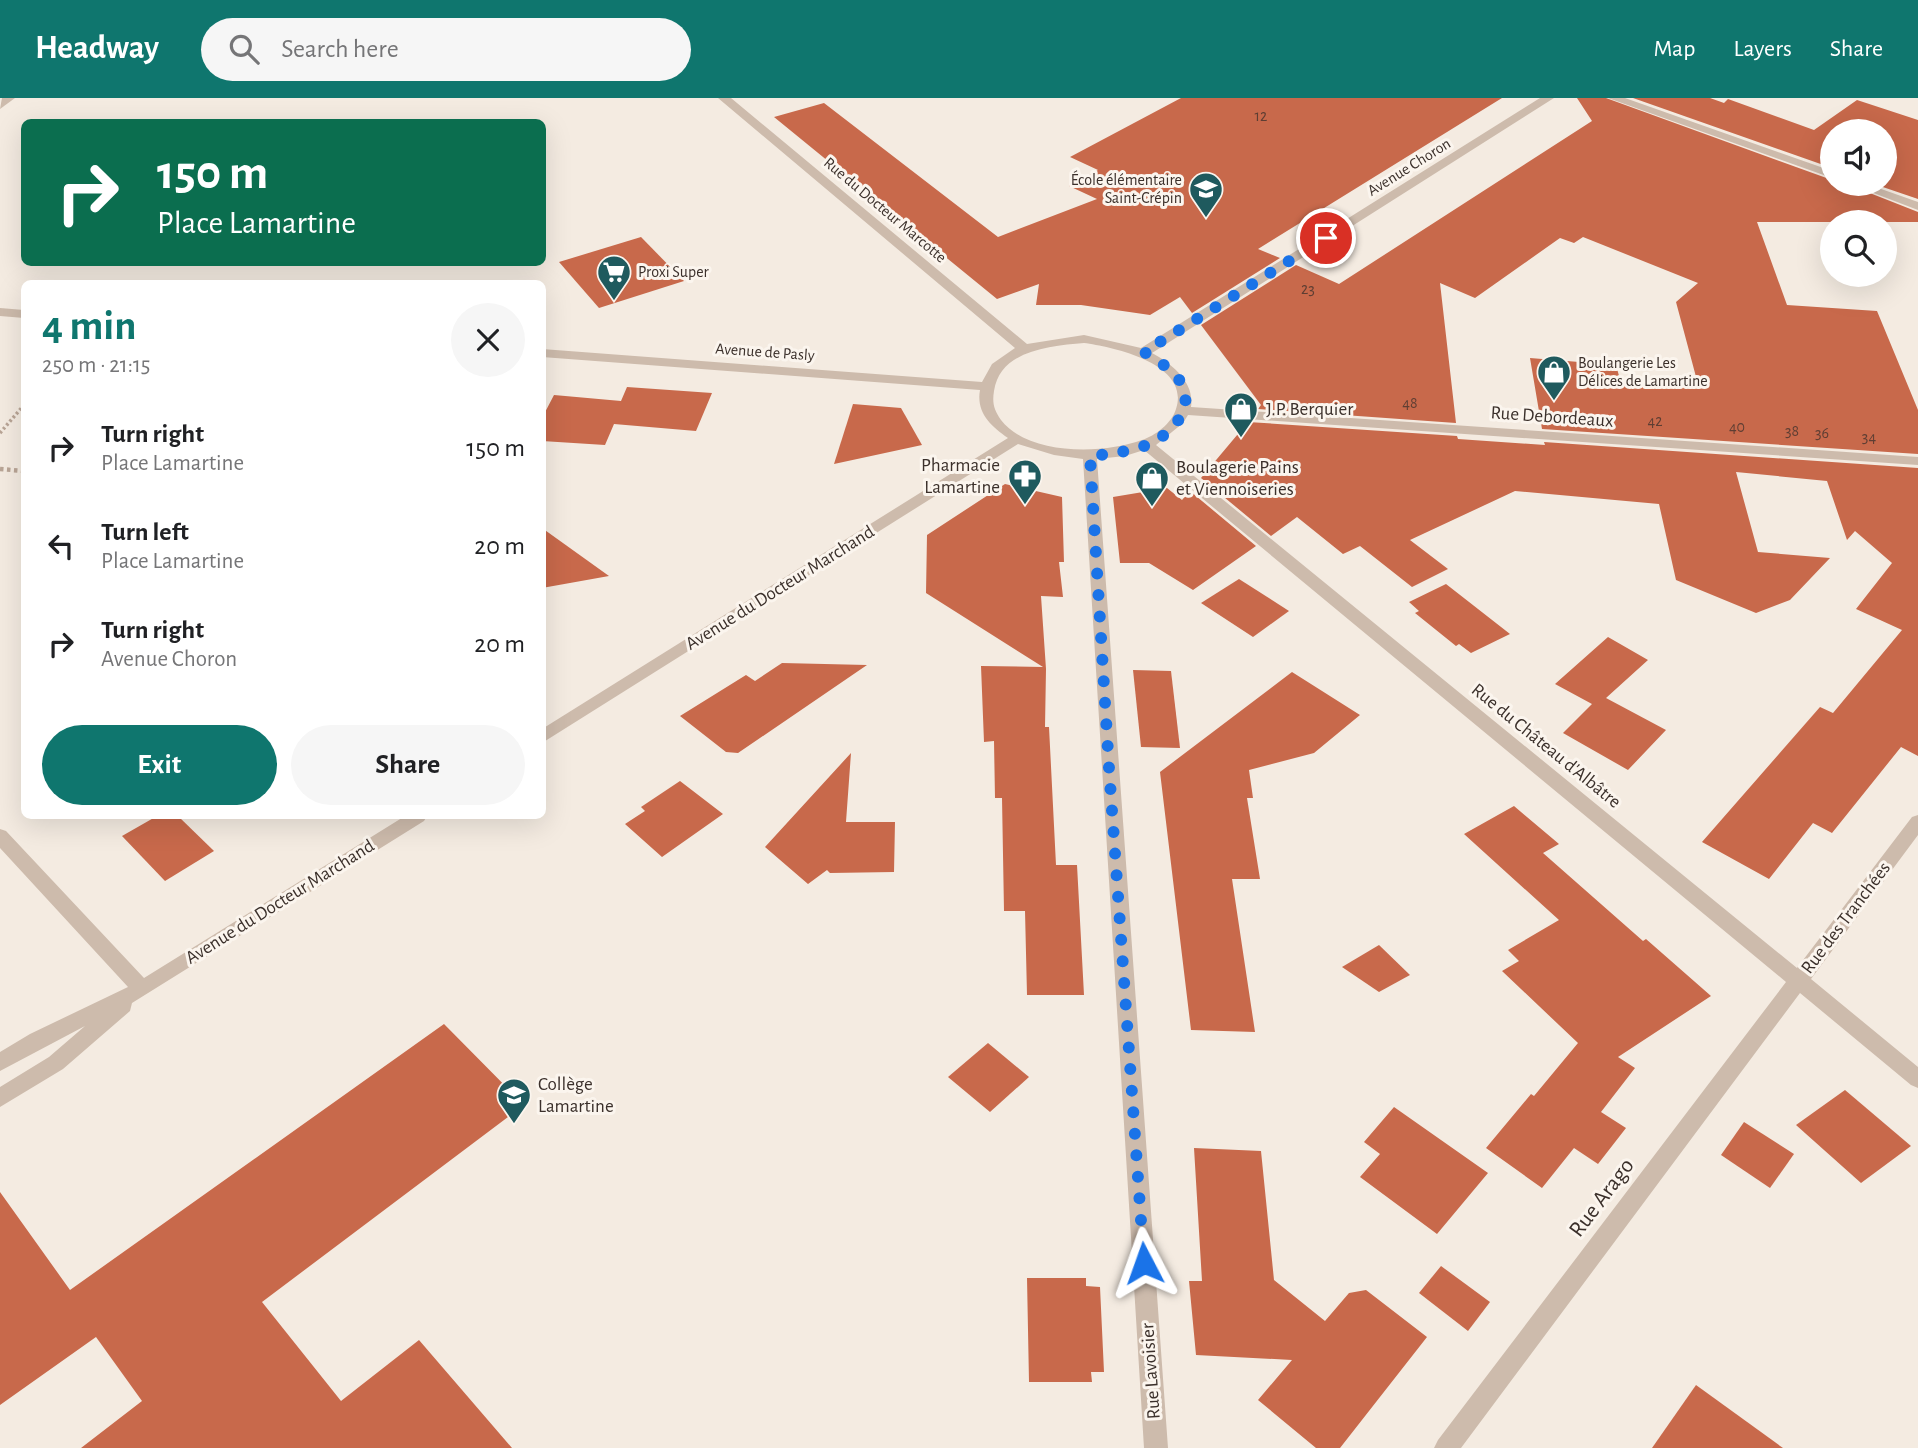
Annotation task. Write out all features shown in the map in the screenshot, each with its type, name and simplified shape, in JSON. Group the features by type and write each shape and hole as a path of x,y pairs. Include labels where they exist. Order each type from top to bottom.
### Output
{"street":[{"path":"0,106 9,98"},
{"name":"Rue du Docteur Marcotte","path":"725,98 1024,349"},
{"name":"Avenue Choron","path":"1144,352 1548,98"},
{"path":"1614,98 1820,171"},
{"path":"1890,196 1918,206"},
{"path":"0,312 21,314"},
{"path":"1084,340 1116,343 1144,352 1169,369 1184,389 1184,411 1171,430 1147,445 1121,453 1090,456 1051,452 1017,439 996,424 986,405 985,386 992,372 1006,359 1024,349 1052,342 1084,340"},
{"name":"Avenue de Pasly","path":"546,353 985,386"},
{"name":"Rue Debordeaux","path":"1184,411 1918,461"},
{"name":"Avenue du Docteur Marchand","path":"546,734 1017,439"},
{"name":"Rue du Château d'Albâtre","path":"1147,445 1918,1079"},
{"name":"Rue Lavoisier","path":"1090,456 1156,1448"},
{"name":"Avenue du Docteur Marchand","path":"0,1062 37,1040 142,989 413,819"},
{"name":"Rue des Tranchées","path":"1799,980 1918,822"},
{"path":"0,836 142,989"},
{"name":"Rue Arago","path":"1446,1448 1799,980"},
{"name":"Avenue du Docteur Marchand","path":"0,1098 56,1063 142,989"}],"path":[{"path":"0,433 21,408"},
{"path":"0,469 21,471"}],"building":[{"path":"1181,98 1502,98 1258,249 1280,258 1192,313 1180,297 1150,315 1081,305 1036,305 1039,284 997,299 774,117 824,103 998,237 1097,199 1069,186 1098,170 1070,157"},
{"path":"1577,98 1606,98 1820,176 1820,196 1877,196 1918,212 1918,222 1897,222 1897,210 1820,210 1820,222 1757,222 1787,305 1877,311 1918,410 1918,454 1542,429 1530,358 1616,365 1621,383 1699,388 1676,302 1698,283 1583,237 1574,243 1560,238 1475,298 1440,283 1456,423 1258,409 1261,405 1201,325 1296,265 1339,284 1592,121"},
{"path":"1633,98 1710,98 1724,103 1728,99 1814,130 1820,126 1820,164"},
{"path":"1857,100 1918,120 1918,199 1897,192 1897,119 1830,119"},
{"path":"641,237 684,281 599,308 559,262"},
{"path":"627,387 712,393 696,431 614,424 605,445 546,441 546,410 554,395 621,401"},
{"path":"853,404 901,408 922,445 834,464"},
{"path":"1248,422 1457,436 1458,439 1545,445 1544,442 1918,468 1918,756 1901,747 1832,833 1813,823 1769,879 1702,842 1820,707 1833,713 1902,630 1856,609 1892,563 1855,531 1847,540 1827,481 1736,472 1758,552 1830,558 1790,600 1756,613 1676,580 1659,504 1515,491 1410,540 1448,569 1412,587 1360,546 1343,554 1297,517 1271,536 1201,478"},
{"path":"1005,484 1062,497 1064,562 1059,562 1063,597 1041,596 1046,669 1045,727 1049,727 1056,865 1077,865 1084,995 1027,995 1025,911 1004,911 1002,798 995,798 994,741 984,742 981,666 1043,667 926,593 927,535"},
{"path":"1167,488 1182,500 1190,491 1256,546 1193,590 1149,563 1120,563 1113,497"},
{"path":"546,531 609,576 546,587"},
{"path":"1239,579 1289,611 1253,637 1201,603"},
{"path":"1446,584 1510,634 1471,653 1459,644 1456,646 1415,613 1419,611 1409,602"},
{"path":"1608,637 1648,660 1606,698 1666,730 1628,770 1563,733 1592,704 1555,684"},
{"path":"782,663 867,665 738,753 726,752 680,716 746,675 755,681"},
{"path":"1133,670 1171,671 1180,748 1141,747"},
{"path":"1292,672 1360,715 1314,753 1249,770 1253,798 1247,798 1260,879 1232,879 1255,1032 1191,1030 1160,772"},
{"path":"851,753 846,822 895,822 894,872 830,873 827,870 808,884 765,847"},
{"path":"680,781 723,814 662,857 625,824 645,811 641,807"},
{"path":"1514,806 1559,844 1543,853 1643,941 1646,939 1711,996 1618,1057 1635,1068 1601,1112 1626,1128 1598,1164 1574,1148 1542,1188 1486,1148 1578,1043 1502,971 1519,961 1508,950 1559,920 1464,834"},
{"path":"152,819 181,819 214,851 165,881 122,836"},
{"path":"1379,945 1410,975 1379,992 1342,967"},
{"path":"444,1024 524,1105 262,1302 341,1401 419,1340 512,1448 81,1448 142,1401 96,1337 0,1405 0,1192 70,1290"},
{"path":"988,1043 1029,1077 990,1112 948,1077"},
{"path":"1845,1090 1911,1146 1861,1183 1796,1125"},
{"path":"1394,1107 1488,1173 1437,1234 1360,1177 1380,1154 1364,1142"},
{"path":"1744,1122 1794,1154 1770,1188 1721,1155"},
{"path":"1194,1148 1261,1151 1274,1280 1325,1321 1349,1293 1366,1290 1427,1337 1340,1448 1316,1448 1258,1400 1292,1360 1196,1355 1189,1281 1202,1281"},
{"path":"1441,1266 1490,1302 1468,1331 1419,1293"},
{"path":"1027,1278 1086,1278 1086,1286 1100,1287 1104,1372 1091,1372 1092,1382 1029,1382"},
{"path":"1696,1385 1783,1448 1652,1448"}],"place":[{"name":"École élémentaire Saint-Crépin","path":"1206,219"},
{"name":"Proxi Super","path":"614,302"},
{"name":"Boulangerie Les Délices de Lamartine","path":"1554,402"},
{"name":"J.P. Berquier","path":"1241,439"},
{"name":"Pharmacie Lamartine","path":"1025,506"},
{"name":"Boulagerie Pains et Viennoiseries","path":"1152,508"},
{"name":"Collège Lamartine","path":"514,1125"}],"route":[{"path":"1144,1263 1090,456 1121,453 1147,445 1171,430 1184,411 1184,389 1169,369 1144,352 1326,238"}]}
